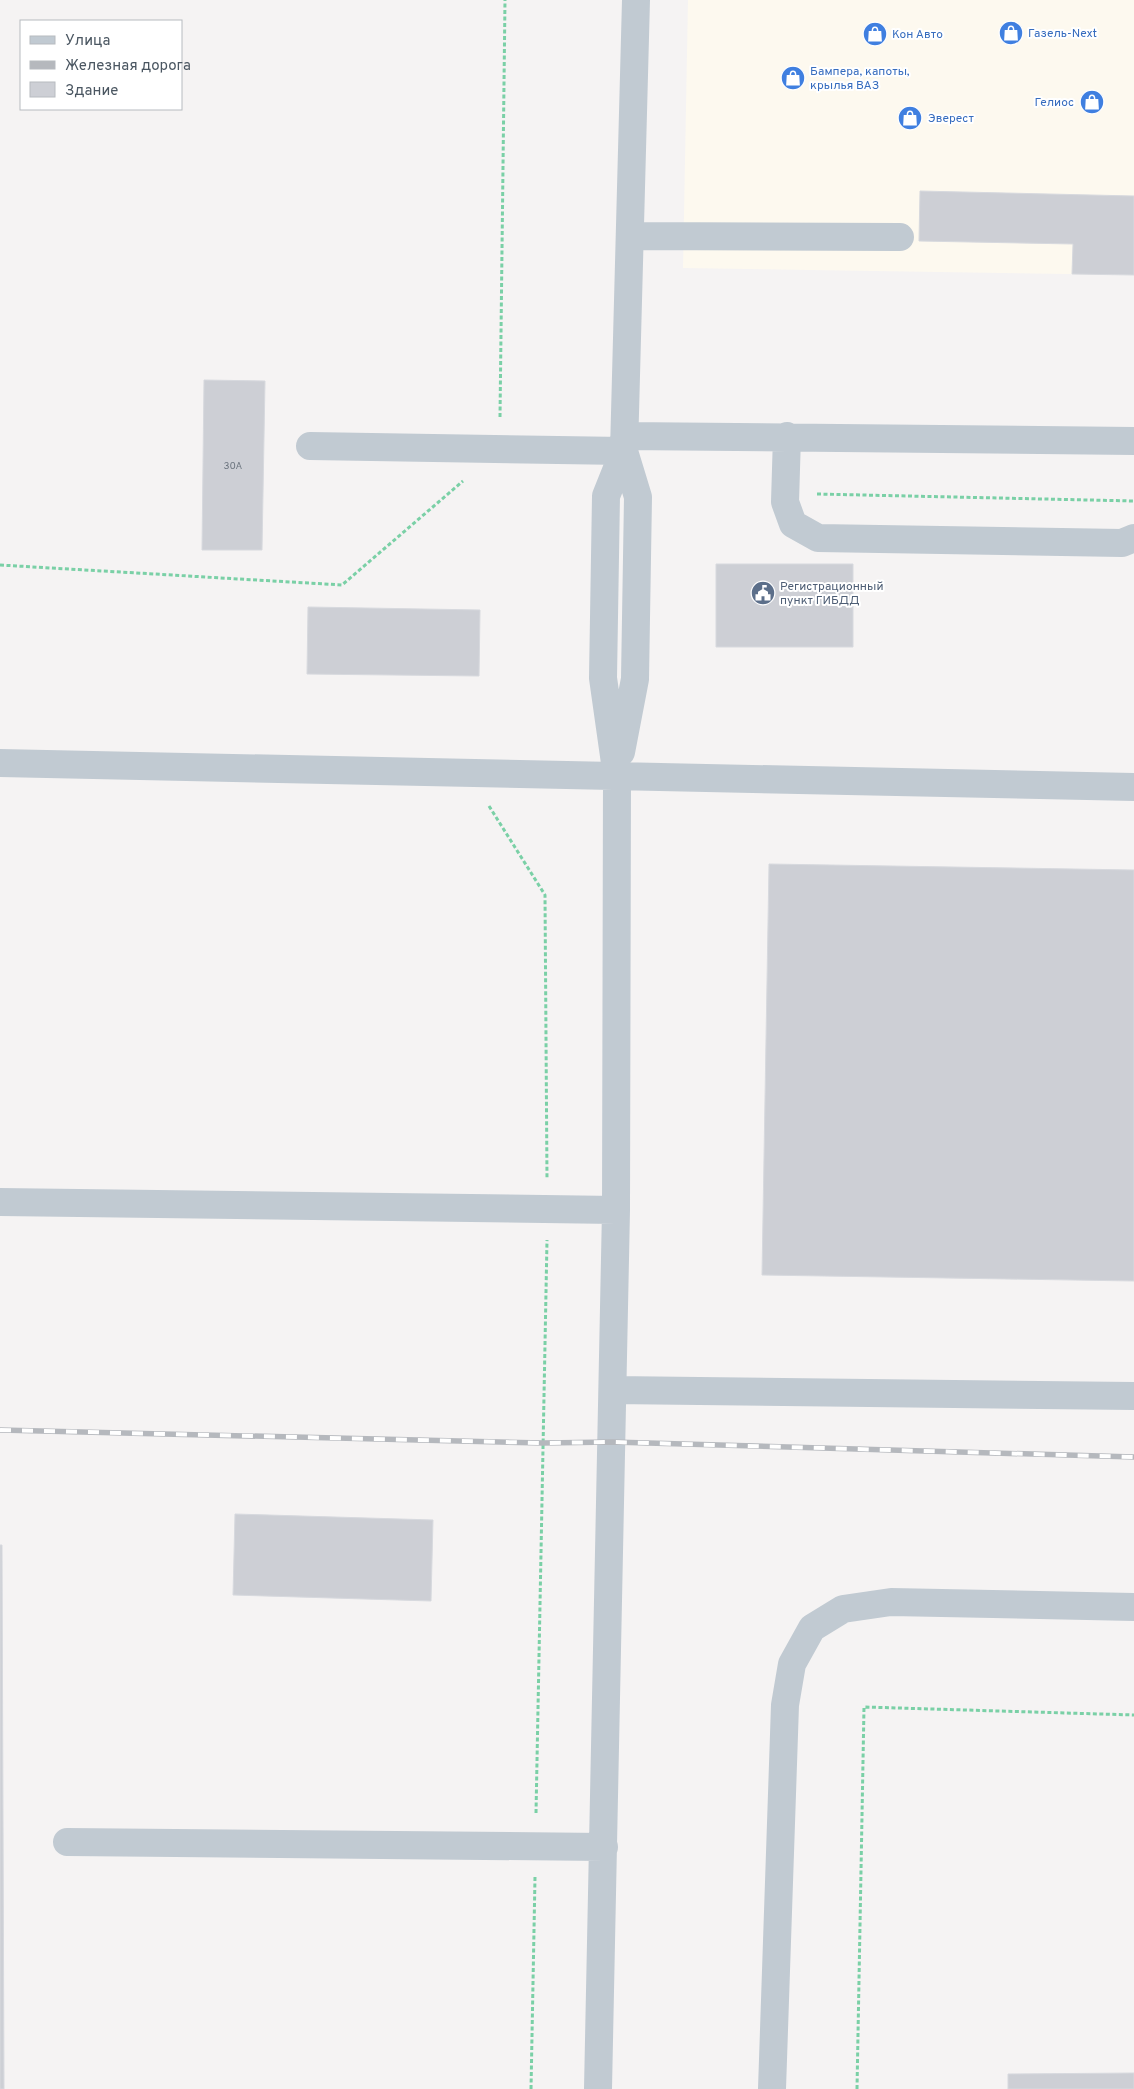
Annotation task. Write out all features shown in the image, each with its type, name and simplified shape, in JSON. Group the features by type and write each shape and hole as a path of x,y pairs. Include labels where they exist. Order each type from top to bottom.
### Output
{"lane":[{"path":"598,2089 616,1210 617,777 635,679 638,497 624,443 636,0"},
{"path":"630,236 900,237"},
{"path":"310,446 500,449 787,436 1134,441"},
{"path":"787,436 785,502 793,524 818,538 1122,543 1134,538"},
{"path":"0,763 1134,787"},
{"path":"0,1202 616,1210"},
{"path":"613,1390 1134,1396"},
{"path":"772,2089 784,1705 792,1664 812,1628 843,1609 890,1602 1134,1607"},
{"path":"67,1842 604,1846"}],"path":[{"path":"0,565 342,585 500,449 505,0"},
{"path":"785,493 1134,501"},
{"path":"469,774 545,894 548,1210 531,2089"},
{"path":"857,2089 864,1707 1134,1715"}],"shaded area":[{"name":"Эверест","path":"688,0 1134,0 1134,275 683,268"}],"building":[{"path":"920,191 1134,196 1134,275 1072,274 1073,244 919,241"},
{"path":"204,380 265,381 262,550 202,550"},
{"path":"716,564 853,564 853,647 716,647"},
{"path":"308,607 480,610 479,676 307,674"},
{"path":"769,864 1134,870 1134,1281 762,1275"},
{"path":"235,1514 433,1520 431,1601 233,1595"},
{"path":"0,1545 2,1545 4,2089 0,2089"},
{"path":"1134,2073 1134,2089 1008,2089 1008,2074"}],"railway":[{"path":"0,1430 543,1443 612,1442 1134,1457"}],"place":[{"name":"Газель-Next","path":"1011,33"},
{"name":"Кон Авто","path":"875,34"},
{"name":"Бампера, капоты, крылья ВАЗ","path":"793,78"},
{"name":"Гелиос","path":"1092,102"},
{"name":"Эверест","path":"910,118"},
{"name":"Регистрационный пункт ГИБДД","path":"763,593"}]}
